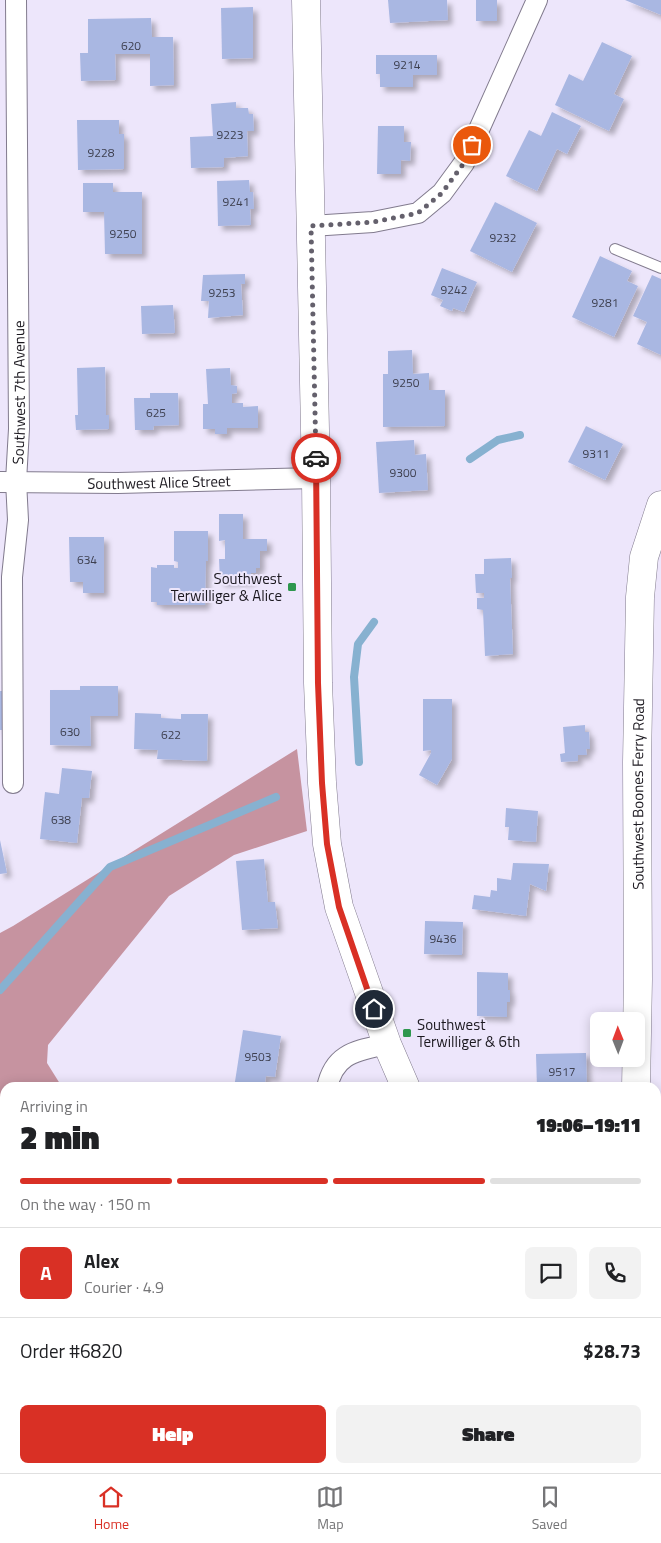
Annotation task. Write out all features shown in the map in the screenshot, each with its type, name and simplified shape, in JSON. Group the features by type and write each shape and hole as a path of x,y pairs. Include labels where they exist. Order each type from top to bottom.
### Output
{"main road":[{"path":"306,0 316,478 318,693 327,844 339,907 386,1044 403,1082"},
{"name":"Southwest Boones Ferry Road","path":"636,1082 638,979 637,762 640,597 644,557 661,505"}],"street":[{"name":"Southwest 7th Avenue","path":"13,783 12,577 18,520 8,481 19,419 16,0"},
{"path":"311,226 373,222 418,213 442,193 464,163 537,0"},
{"name":"Southwest Alice Street","path":"8,481 118,483 316,478"},
{"path":"329,1082 330,1074 341,1059 363,1049 386,1044"}],"lane":[{"path":"615,249 661,268"}],"shaded area":[{"path":"297,749 307,831 234,855 169,896 48,1045 47,1063 59,1082 0,1082 0,933"}],"building":[{"path":"388,0 447,0 448,20 390,23"},
{"path":"476,0 497,0 497,21 476,21"},
{"path":"625,0 661,0 661,15"},
{"path":"253,7 253,58 222,59 221,8"},
{"path":"151,18 152,37 173,37 174,85 150,86 150,54 115,54 116,80 81,81 80,53 88,53 88,19"},
{"path":"602,42 632,56 614,94 624,99 609,131 555,105 569,74 583,81"},
{"path":"376,55 437,55 437,75 413,75 413,87 380,87 380,74 376,74"},
{"path":"236,102 236,108 248,108 249,114 253,114 254,131 247,131 248,156 224,158 224,167 191,168 190,137 213,136 211,104"},
{"path":"552,112 581,126 567,154 557,149 537,191 506,176 529,130 541,136"},
{"path":"77,120 119,120 119,134 124,134 124,169 78,170"},
{"path":"378,126 404,126 404,142 411,142 410,161 401,160 401,174 377,174"},
{"path":"249,180 250,192 253,192 254,209 250,209 251,225 218,226 217,181"},
{"path":"83,183 113,183 113,192 142,192 142,254 105,254 104,212 83,212"},
{"path":"495,202 537,223 512,272 470,251"},
{"path":"600,256 632,271 627,281 638,286 614,337 572,317"},
{"path":"442,268 477,282 464,312 453,308 452,311 440,306 443,300 431,295"},
{"path":"245,274 245,284 241,284 243,315 208,318 209,301 201,301 203,275"},
{"path":"652,275 661,279 661,355 637,344 647,322 633,316"},
{"path":"173,305 175,333 142,334 141,306"},
{"path":"412,350 413,374 429,373 429,390 445,390 445,426 383,427 383,374 388,374 388,351"},
{"path":"105,367 106,415 109,415 109,429 76,430 75,415 78,415 77,368"},
{"path":"230,368 231,385 237,386 237,393 232,394 232,403 243,403 243,407 258,406 258,428 227,428 227,434 215,434 215,429 203,429 203,404 208,404 206,369"},
{"path":"150,393 178,393 179,425 154,426 153,430 135,430 134,398 150,398"},
{"path":"586,426 623,444 605,480 568,462"},
{"path":"414,440 415,455 426,454 428,490 379,493 376,442"},
{"path":"219,514 243,514 243,539 267,539 267,551 260,551 260,568 256,568 256,573 251,573 251,581 220,582 219,559 225,559 225,540 219,541"},
{"path":"174,531 208,531 205,605 157,605 157,602 151,602 151,567 157,568 157,565 174,565 174,568 178,568 178,562 174,561"},
{"path":"69,537 104,537 104,593 83,593 83,582 70,582"},
{"path":"511,558 513,654 485,656 483,610 477,609 477,598 484,598 484,593 476,593 475,574 484,574 484,559"},
{"path":"80,686 118,686 118,716 90,716 91,746 50,745 50,690 80,690"},
{"path":"0,691 4,691 3,730 0,730"},
{"path":"423,699 452,699 452,759 437,785 419,775 431,753 431,750 423,751"},
{"path":"135,713 161,714 161,718 181,719 181,714 208,714 207,761 157,759 158,750 134,749"},
{"path":"585,725 585,732 589,732 590,749 586,749 587,755 578,755 578,761 561,762 560,754 565,753 563,727"},
{"path":"62,768 92,771 89,798 82,798 77,843 40,839 45,792 59,794"},
{"path":"506,808 538,811 536,842 508,840 509,827 505,827"},
{"path":"0,840 7,873 0,874"},
{"path":"264,859 268,902 275,902 278,928 242,930 236,861"},
{"path":"513,863 549,864 546,891 530,884 526,916 472,909 474,895 490,897 491,890 497,891 497,878 511,880"},
{"path":"425,921 463,922 462,955 424,954"},
{"path":"477,972 508,973 510,1002 507,1002 507,1017 477,1016"},
{"path":"243,1030 281,1036 275,1077 266,1076 265,1082 235,1082"},
{"path":"586,1053 587,1082 537,1082 536,1054"}],"waterway":[{"path":"470,459 498,440 520,435"},
{"path":"359,762 354,677 358,644 374,622"},
{"path":"0,990 110,867 276,797"}],"way so far":[{"path":"316,458 311,226 373,222 418,213 442,193 464,163 472,145"}],"place":[{"name":"Southwest Terwilliger & Alice","path":"292,587"},
{"name":"Southwest Terwilliger & 6th","path":"407,1033"}],"route":[{"path":"316,458 318,683 322,783 327,844 339,907 374,1009"}]}
